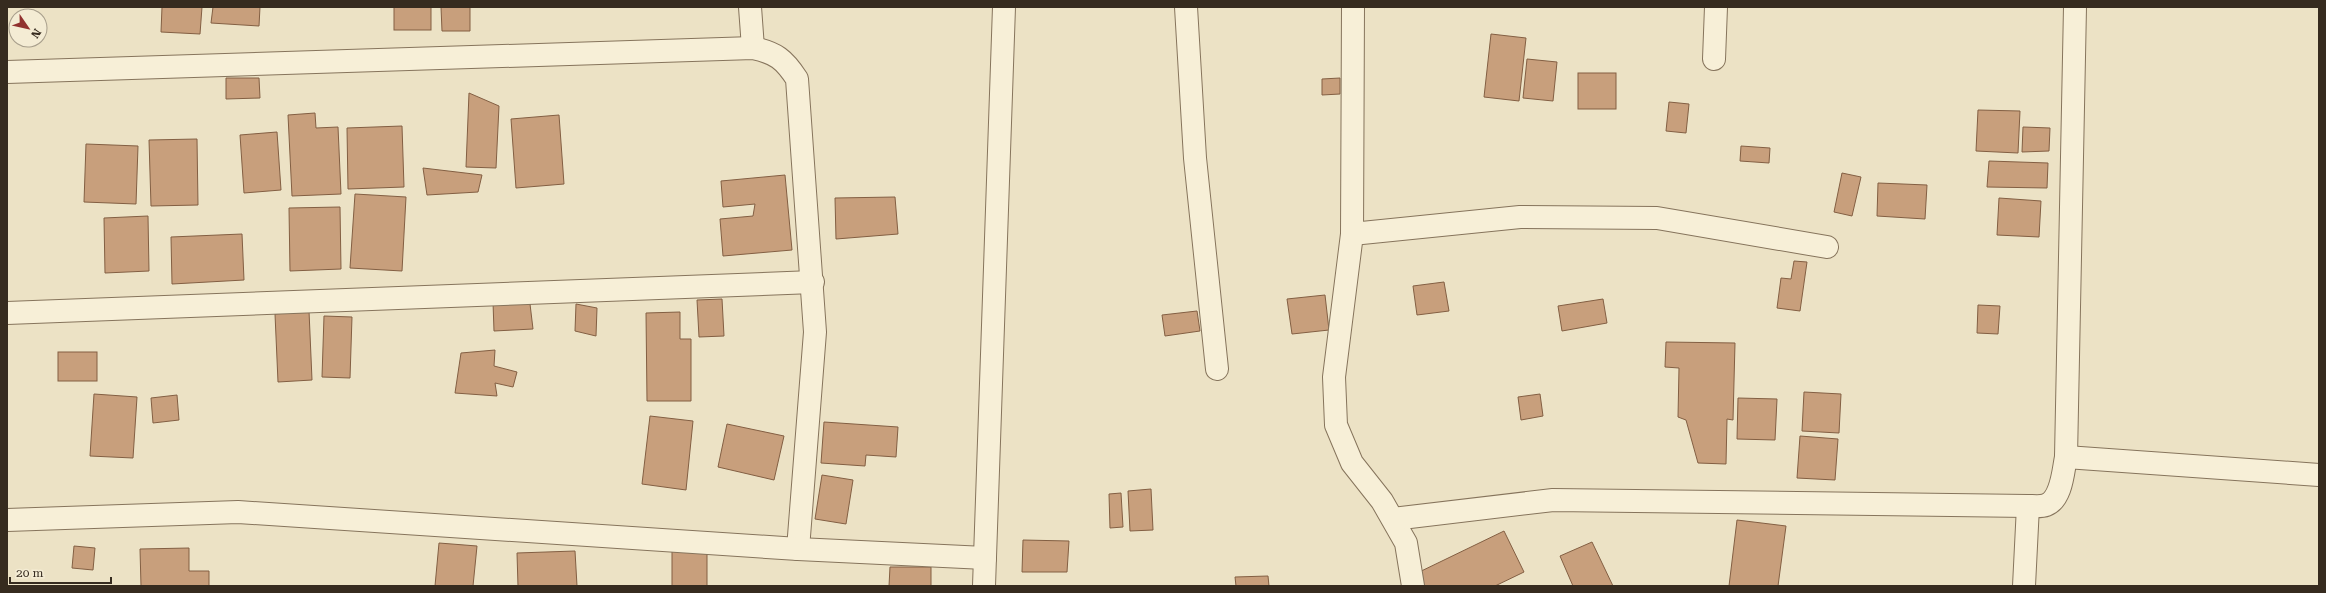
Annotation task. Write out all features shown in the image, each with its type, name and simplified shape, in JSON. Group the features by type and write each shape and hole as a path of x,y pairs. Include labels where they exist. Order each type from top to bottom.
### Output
{"street":[{"path":"750,7 753,48"},
{"path":"984,586 1004,7"},
{"path":"1186,7 1196,158 1217,369"},
{"path":"1349,7 1352,234 1334,377 1336,425 1352,463 1382,501 1406,543 1413,586"},
{"path":"1714,59 1716,7"},
{"path":"1393,519 1553,500 2047,505 2054,499 2059,489 2066,457 2075,7"},
{"path":"7,72 753,48 770,52 786,62 797,79 815,332 798,549"},
{"path":"1352,234 1520,217 1657,218 1827,246"},
{"path":"7,313 812,282"},
{"path":"2066,457 2319,475"},
{"path":"2024,586 2028,506"},
{"path":"7,520 238,512 798,549 985,558"}],"building":[{"path":"162,7 202,7 200,34 161,32"},
{"path":"213,7 260,7 259,26 211,23"},
{"path":"394,7 431,7 431,30 394,30"},
{"path":"441,7 470,7 470,31 442,31"},
{"path":"1491,34 1526,38 1519,101 1484,97"},
{"path":"1527,59 1557,62 1553,101 1523,98"},
{"path":"1578,73 1616,73 1616,109 1578,109"},
{"path":"226,78 259,78 260,98 226,99"},
{"path":"1340,78 1340,94 1322,95 1322,79"},
{"path":"469,93 499,106 496,168 466,167"},
{"path":"1669,102 1689,104 1686,133 1666,131"},
{"path":"1978,110 2020,111 2018,153 1976,151"},
{"path":"315,113 316,128 338,127 341,194 292,196 288,115"},
{"path":"559,115 564,184 516,188 511,119"},
{"path":"402,126 404,187 348,189 347,128"},
{"path":"2023,127 2050,128 2049,151 2022,152"},
{"path":"277,132 281,190 244,193 240,135"},
{"path":"197,139 198,205 151,206 149,140"},
{"path":"86,144 138,146 136,204 84,202"},
{"path":"1741,146 1770,148 1769,163 1740,161"},
{"path":"1989,161 2048,163 2047,188 1987,187"},
{"path":"423,168 482,175 478,192 427,195"},
{"path":"1842,173 1861,177 1852,216 1834,212"},
{"path":"785,175 792,250 723,256 720,219 753,216 755,204 723,207 721,181"},
{"path":"1878,183 1927,185 1925,219 1877,216"},
{"path":"355,194 406,197 402,271 350,268"},
{"path":"895,197 898,234 836,239 835,198"},
{"path":"1999,198 2041,201 2039,237 1997,235"},
{"path":"340,207 341,269 290,271 289,208"},
{"path":"148,216 149,271 105,273 104,218"},
{"path":"242,234 244,280 172,284 171,237"},
{"path":"1794,261 1807,262 1800,311 1777,308 1781,278 1791,279"},
{"path":"1444,282 1449,311 1417,315 1413,286"},
{"path":"1325,295 1329,330 1292,334 1287,299"},
{"path":"722,299 724,336 699,337 697,300"},
{"path":"1603,299 1607,323 1562,331 1558,306"},
{"path":"493,302 530,304 533,329 494,331"},
{"path":"576,304 597,308 596,336 575,331"},
{"path":"1978,305 2000,306 1998,334 1977,333"},
{"path":"309,311 312,380 278,382 275,314"},
{"path":"1197,311 1200,331 1165,336 1162,315"},
{"path":"680,312 680,339 691,339 691,401 647,401 646,313"},
{"path":"324,316 352,317 350,378 322,377"},
{"path":"1666,342 1735,343 1733,420 1727,419 1726,464 1698,463 1686,420 1678,417 1679,368 1665,367"},
{"path":"495,350 494,366 517,372 513,387 495,383 497,396 455,393 461,353"},
{"path":"58,352 97,352 97,381 58,381"},
{"path":"1804,392 1841,394 1839,433 1802,431"},
{"path":"94,394 137,397 133,458 90,456"},
{"path":"1540,394 1543,416 1521,420 1518,397"},
{"path":"177,395 179,420 153,423 151,398"},
{"path":"1738,398 1777,399 1775,440 1737,439"},
{"path":"650,416 693,421 686,490 642,484"},
{"path":"824,422 898,427 896,457 866,455 865,466 821,463"},
{"path":"727,424 784,436 774,480 718,467"},
{"path":"1800,436 1838,439 1835,480 1797,478"},
{"path":"822,475 853,480 846,524 815,519"},
{"path":"1151,489 1153,530 1130,531 1128,491"},
{"path":"1121,493 1123,527 1110,528 1109,494"},
{"path":"1737,520 1786,526 1778,586 1729,586"},
{"path":"1504,531 1524,572 1495,586 1416,586 1411,576"},
{"path":"1023,540 1069,541 1067,572 1022,572"},
{"path":"1592,542 1613,586 1573,586 1560,556"},
{"path":"439,543 477,546 473,586 435,586"},
{"path":"74,546 95,548 93,570 72,568"},
{"path":"189,548 189,571 209,571 209,586 141,586 140,549"},
{"path":"575,551 577,586 518,586 517,553"},
{"path":"672,551 707,551 707,586 672,586"},
{"path":"890,567 931,567 931,586 889,586"},
{"path":"1268,576 1269,586 1236,586 1235,577"}]}
